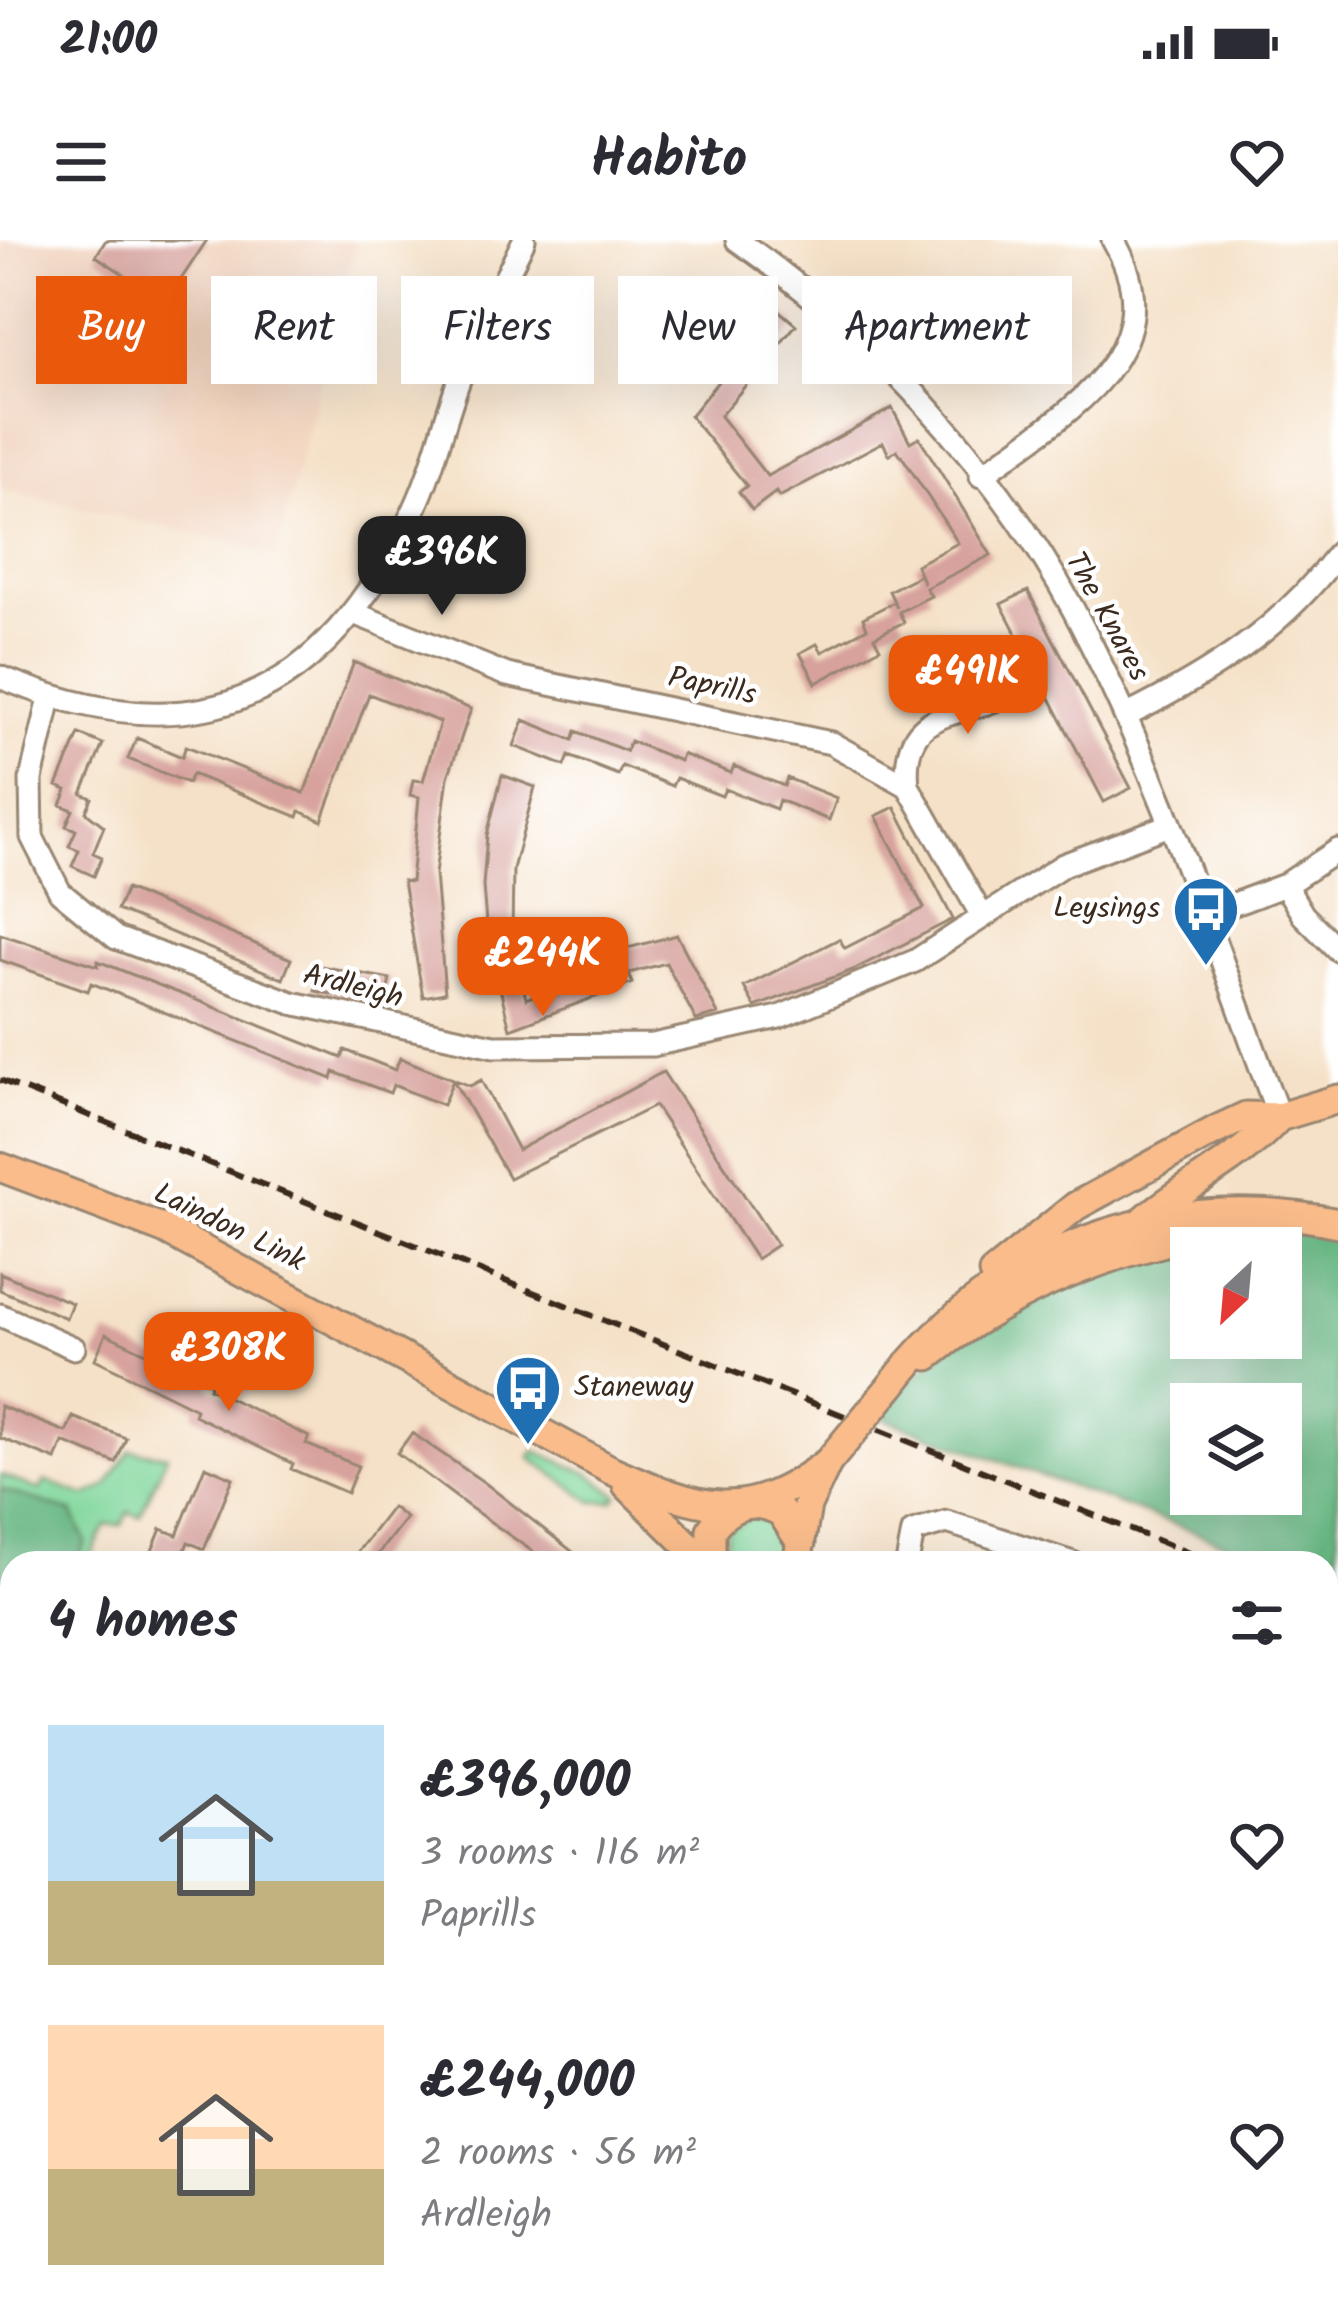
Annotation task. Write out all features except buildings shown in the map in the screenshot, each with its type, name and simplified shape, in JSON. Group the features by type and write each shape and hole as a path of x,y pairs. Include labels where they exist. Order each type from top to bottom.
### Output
{"main road":[{"path":"802,1551 811,1494 828,1462 947,1318 1076,1206 1246,1116 1279,1117 1338,1099"},
{"path":"1076,1272 1201,1174 1262,1136 1279,1117"},
{"name":"Laindon Link","path":"0,1167 164,1229 610,1470 699,1507 744,1504"},
{"path":"947,1318 1046,1257 1139,1224 1186,1214 1248,1211 1338,1224"},
{"path":"892,1384 992,1314 1076,1272 1210,1232 1338,1224"},
{"path":"709,1551 712,1530 729,1510 789,1488 828,1462"},
{"name":"Laindon Link","path":"610,1470 695,1551"},
{"path":"744,1504 781,1512 799,1551"}],"street":[{"path":"0,677 50,698 161,716 243,699 298,670 356,614 414,511 460,375 524,240"},
{"name":"The Knares","path":"737,240 913,391 981,476 1071,605 1126,716 1279,1117"},
{"path":"981,476 1099,386 1123,354 1132,317 1130,277 1113,240"},
{"path":"1126,716 1208,674 1267,632 1338,553"},
{"name":"Paprills","path":"356,614 507,675 831,743 908,786"},
{"path":"982,916 908,786 906,768 931,720 946,711 984,709 1011,692"},
{"name":"Ardleigh","path":"50,698 32,779 32,837 60,892 116,938 193,970 337,1016 494,1046 653,1045 779,1017 915,962 1063,866 1170,825"},
{"path":"1202,916 1285,886 1338,850"},
{"path":"1285,886 1304,915 1338,950"},
{"path":"0,1315 74,1348"},
{"path":"909,1551 913,1532 947,1522 1023,1551"}],"shaded area":[{"path":"0,240 356,240 347,276 211,276 211,384 319,384 275,558 246,546 0,489"}],"green space":[{"path":"1338,1226 1338,1551 1247,1551 869,1413 991,1314 1170,1243 1170,1359 1302,1359 1302,1228"},
{"path":"130,1450 167,1455 140,1516 129,1512 122,1525 106,1525 93,1551 0,1551 0,1475 40,1490 45,1481 85,1496 107,1486"},
{"path":"535,1451 590,1474 618,1495 613,1501 593,1502 530,1458"},
{"path":"0,1489 72,1512 86,1542 82,1551 0,1551"},
{"path":"752,1516 776,1525 783,1551 726,1551 727,1531"}],"railway":[{"path":"0,1080 1184,1551"}],"place":[{"name":"Leysings","path":"1206,968"},
{"name":"Staneway","path":"528,1447"}]}
